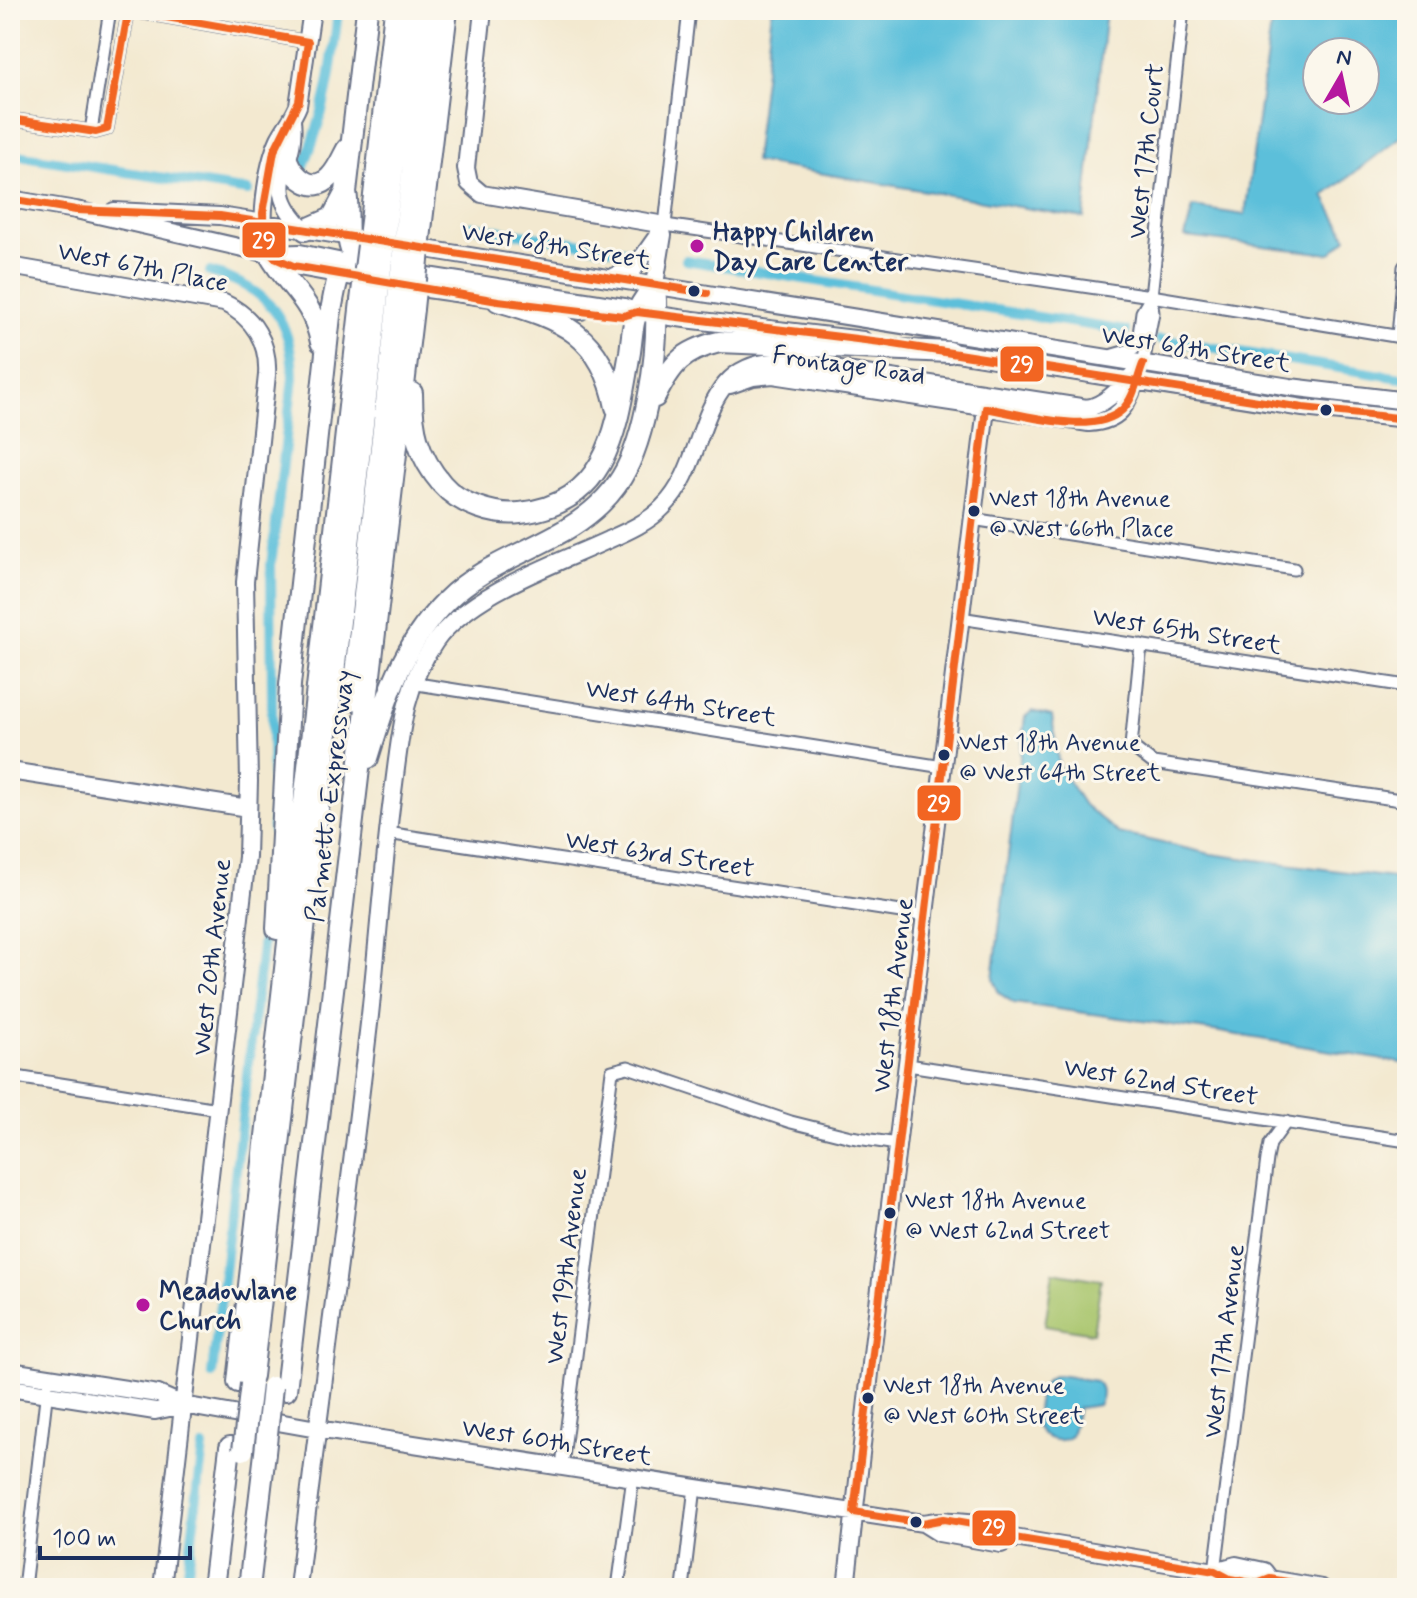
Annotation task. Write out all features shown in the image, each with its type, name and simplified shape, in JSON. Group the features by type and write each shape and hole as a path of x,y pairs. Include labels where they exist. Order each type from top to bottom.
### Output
{"highway":[{"path":"279,1005 277,908 290,685 324,357 351,265 346,192 367,10"},
{"name":"Palmetto Expressway","path":"263,1588 271,1454 353,807 387,305 397,217 395,10"},
{"path":"397,217 411,10"},
{"path":"397,217 431,10"},
{"name":"Palmetto Expressway","path":"213,1588 244,1383 279,1005 387,305 397,217 447,10"},
{"path":"287,160 299,180 309,184 322,183 335,170 352,138"},
{"path":"305,230 332,218 346,192"},
{"path":"351,265 398,245"},
{"path":"269,254 281,275 294,285 307,302 317,321 324,357"},
{"path":"387,305 420,453 445,488 487,510 512,514 535,511 565,499 583,486 599,466 613,438 618,418 637,312 655,284"},
{"path":"353,807 396,672 422,628 447,600 476,576 556,535 597,507 625,474 634,458 645,419 653,374 657,315 655,284"},
{"path":"498,301 555,319 591,347 605,368 618,418"},
{"path":"244,1383 387,305"},
{"path":"279,1388 387,305"},
{"path":"645,419 676,362 688,352 719,342 950,352"},
{"path":"227,1588 236,1448"},
{"path":"249,1588 271,1454"}],"street":[{"path":"10,119 105,131 109,126 127,19 122,10"},
{"path":"91,131 109,16 122,10 308,42"},
{"path":"269,254 264,242 263,223 273,157 299,100 312,10"},
{"name":"West 68th Street","path":"483,10 466,168 469,183 482,194 665,225 1151,296 1402,337"},
{"path":"655,284 665,225 689,10"},
{"name":"West 17th Court","path":"1143,364 1153,313 1151,296 1183,10"},
{"path":"292,120 294,135 281,197 289,215 305,230"},
{"name":"West 68th Street","path":"10,199 76,210 269,254 293,266 351,265 624,307 657,315 950,352 1303,408 1407,419"},
{"name":"West 68th Street","path":"76,210 220,216 1143,364 1407,401"},
{"path":"610,277 627,274 634,269 665,225"},
{"path":"1402,337 1404,267 1407,263"},
{"name":"West 68th Street","path":"351,265 498,301 623,316 637,312"},
{"name":"West 67th Place","path":"10,266 210,299 239,311 258,331"},
{"name":"West 17th Court","path":"1100,357 1134,349 1138,342 1142,312 1151,296"},
{"name":"West 20th Avenue","path":"162,1588 247,857 245,595 268,367 264,343 258,331"},
{"name":"Frontage Road","path":"724,387 736,372 755,363 771,361 1081,408 1096,407"},
{"path":"1096,407 1131,381 1143,364"},
{"path":"1088,374 1100,388 1096,407"},
{"name":"Frontage Road","path":"724,387 753,377 773,375 1077,422 1101,422 1112,419 1124,408 1131,381"},
{"path":"298,1588 370,1014 387,833 402,720 411,683 436,641 457,618 484,598 625,532 660,511 674,495 712,405 724,387"},
{"path":"986,408 997,400 1009,397"},
{"name":"West 18th Avenue","path":"846,1588 986,408"},
{"path":"972,519 1294,569"},
{"name":"West 65th Street","path":"960,618 1407,686"},
{"path":"1141,645 1131,746 1153,763 1407,801"},
{"name":"West 64th Street","path":"411,683 943,767"},
{"path":"10,771 248,808"},
{"name":"West 63rd Street","path":"387,833 927,916"},
{"name":"West 62nd Street","path":"908,1065 1407,1141"},
{"name":"West 19th Avenue","path":"562,1466 612,1071 628,1067 791,1122 851,1137 897,1144"},
{"path":"10,1076 218,1109"},
{"name":"West 17th Avenue","path":"1215,1571 1267,1159 1270,1144 1286,1122"},
{"name":"West 60th Street","path":"10,1371 158,1394 183,1405 317,1429 923,1523 939,1533 1001,1544 1014,1538 1215,1571 1236,1565 1264,1571 1270,1584 1322,1588"},
{"path":"24,1588 47,1394 46,1377"},
{"name":"West 60th Street","path":"10,1388 155,1411 183,1405"},
{"path":"618,1588 633,1477"},
{"path":"683,1588 695,1487"}],"green space":[{"path":"1053,1272 1101,1280 1093,1333 1045,1325"}],"water":[{"path":"772,10 1106,10 1084,218 754,162"},
{"path":"1273,10 1407,10 1407,132 1324,196 1347,238 1330,254 1185,237 1193,207 1245,215"},
{"path":"1032,711 1052,716 1059,767 1084,805 1118,833 1211,854 1407,880 1407,1064 1214,1031 1014,1003 999,993 993,979 1025,717"},
{"path":"1058,1375 1096,1381 1102,1392 1098,1405 1078,1408 1071,1436 1061,1440 1046,1437 1036,1426 1041,1388 1051,1377"}],"waterway":[{"path":"302,170 327,91 338,10"},
{"path":"10,154 248,191"},
{"path":"471,226 633,252"},
{"path":"686,260 1126,331"},
{"path":"210,272 261,296 281,322 291,357 293,378 271,565 273,830"},
{"path":"1160,339 1407,379"},
{"path":"212,1374 271,870"},
{"path":"186,1588 203,1447"}],"transit line":[{"name":"29","path":"10,119 96,132 107,129 127,19 122,10"},
{"name":"29","path":"127,10 308,42 299,101 274,151 263,213 267,250 275,258 293,266 498,301 623,316 637,312 881,342 1303,408 1407,419"},
{"name":"29","path":"10,199 76,210 220,216 707,293"},
{"name":"29","path":"986,408 1075,423 1109,418 1130,400 1143,364"},
{"name":"29","path":"986,408 854,1512 923,1523 944,1519 1001,1529 1014,1538 1215,1571 1230,1579 1257,1584 1270,1579 1322,1588"}],"place":[{"name":"Happy Children Day Care Center","path":"697,246"},
{"name":"West 18th Avenue @ West 66th Place","path":"974,511"},
{"name":"West 18th Avenue @ West 64th Street","path":"944,755"},
{"name":"West 18th Avenue @ West 62nd Street","path":"890,1213"},
{"name":"Meadowlane Church","path":"143,1305"},
{"name":"West 18th Avenue @ West 60th Street","path":"868,1398"}]}
